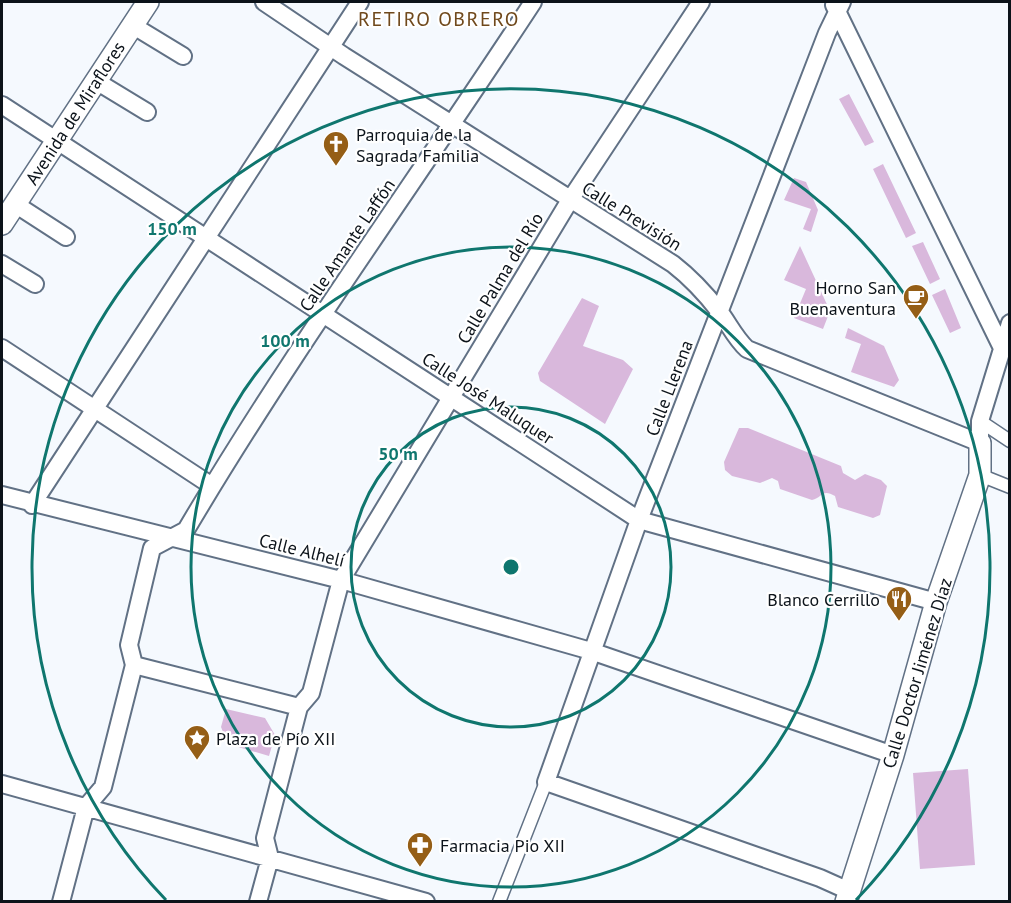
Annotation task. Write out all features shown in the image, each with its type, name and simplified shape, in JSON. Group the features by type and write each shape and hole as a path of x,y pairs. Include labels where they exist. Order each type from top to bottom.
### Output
{"street":[{"name":"Avenida de Miraflores","path":"2,224 148,2"},
{"name":"Calle Previsión","path":"264,2 673,264 695,282 720,312 736,339 747,349 980,442"},
{"path":"32,505 205,236 360,2"},
{"name":"Calle Amante Laffón","path":"86,807 103,787 134,665 129,645 152,548 186,530 323,314 533,2"},
{"name":"Calle Palma del Río","path":"270,858 265,838 299,707 310,693 341,580 570,200 696,3"},
{"path":"838,5 1002,348"},
{"name":"Calle Llerena","path":"546,782 639,520 838,5"},
{"path":"132,25 183,56"},
{"path":"96,81 147,112"},
{"name":"Calle José Maluquer","path":"2,105 639,520 936,602"},
{"path":"15,204 66,237"},
{"path":"2,264 34,284"},
{"path":"980,442 980,421 1010,323"},
{"path":"2,348 212,486"},
{"path":"980,421 1010,441"},
{"name":"Calle Doctor Jiménez Díaz","path":"848,896 893,755 936,602 980,475 980,442"},
{"path":"980,475 1010,487"},
{"name":"Calle Alhelí","path":"2,495 32,505 172,537 341,580 591,651 893,755"},
{"path":"134,665 299,707"},
{"path":"499,902 546,782 830,881 848,896"},
{"path":"2,784 426,902"},
{"path":"62,902 86,807"},
{"path":"258,902 270,858"}],"shaded area":[{"path":"849,94 874,142 865,146 839,99"},
{"path":"883,164 916,233 906,238 873,169"},
{"path":"794,178 806,182 818,210 811,232 803,229 811,209 784,200"},
{"path":"923,242 940,279 930,284 912,246"},
{"path":"800,246 830,311 823,329 794,318 806,289 784,280"},
{"path":"945,289 961,328 950,333 932,295"},
{"path":"582,298 599,306 583,346 623,360 633,369 605,424 540,381 538,373"},
{"path":"848,328 884,346 899,380 894,387 851,372 861,344 845,338"},
{"path":"739,428 748,428 841,466 843,473 855,480 865,474 881,480 887,486 880,515 873,518 838,507 835,496 827,493 812,500 780,489 778,481 772,478 760,483 732,476 725,470 724,462"},
{"path":"226,709 265,718 275,735 269,756 228,744 221,727"},
{"path":"968,769 975,865 920,869 913,773"}],"place":[{"name":"Parroquia de la Sagrada Familia","path":"336,167"},
{"name":"Horno San Buenaventura","path":"916,320"},
{"name":"Blanco Cerrillo","path":"899,622"},
{"name":"Plaza de Pío XII","path":"197,761"},
{"name":"Farmacia Pio XII","path":"420,868"}],"district":[{"name":"RETIRO OBRERO","path":"439,19"}]}
